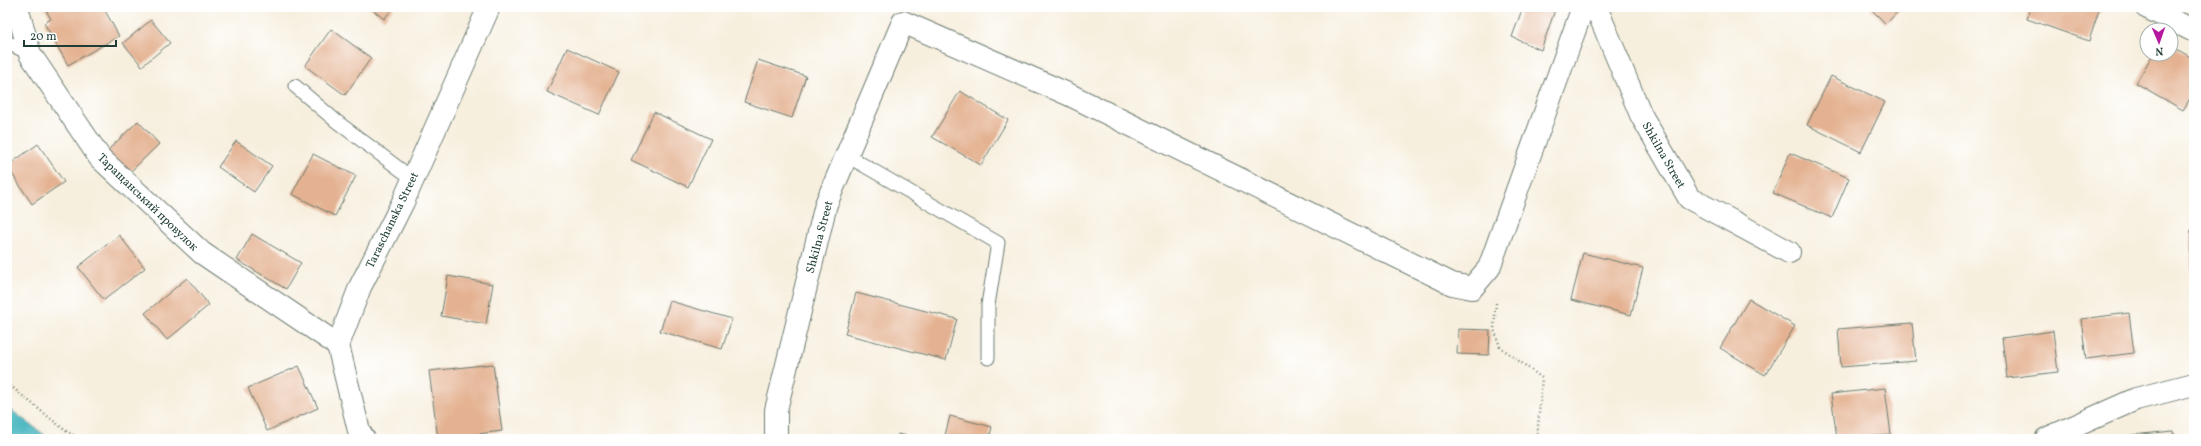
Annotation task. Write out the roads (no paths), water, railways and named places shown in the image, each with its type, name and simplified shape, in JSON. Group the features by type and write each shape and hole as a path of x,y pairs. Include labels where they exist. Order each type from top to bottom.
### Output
{"street":[{"name":"Таращанський провулок","path":"17,7 30,54 100,158 202,253 338,346"},
{"name":"Taraschanska Street","path":"338,346 360,287 413,179 489,7"},
{"name":"Shkilna Street","path":"776,439 776,410 826,204 903,22 1070,95 1452,284 1472,288 1489,268 1583,7"},
{"name":"Shkilna Street","path":"1596,7 1641,115 1689,198 1789,252"},
{"path":"2146,7 2194,31"},
{"path":"338,346 359,431 364,439"},
{"path":"2046,439 2136,400 2194,384"}],"lane":[{"path":"7,42 30,54"},
{"path":"294,86 336,121 413,179"},
{"path":"846,155 998,243 988,305 988,358"}],"water":[{"path":"7,407 50,439 7,439"}]}
